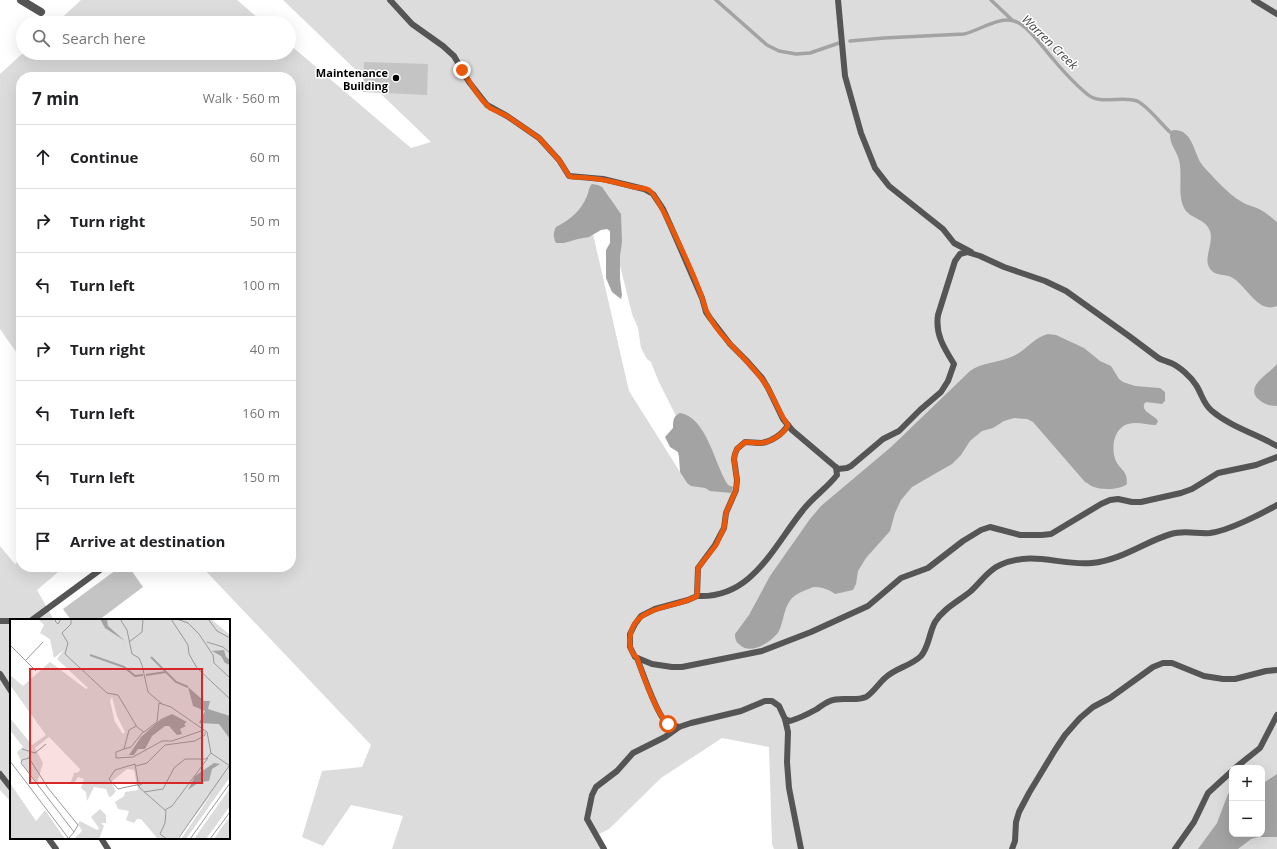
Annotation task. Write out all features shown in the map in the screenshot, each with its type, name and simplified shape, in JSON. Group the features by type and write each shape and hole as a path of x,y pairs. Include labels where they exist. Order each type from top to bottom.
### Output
{"street":[{"path":"22,0 41,12"}],"lane":[{"path":"390,0 412,24 443,46 454,56 469,82 490,108 507,116 539,138 559,160 569,176 603,179 644,189 653,194 663,209 672,229 700,292 706,312 730,344 762,378 783,419 788,425 838,469 851,466 883,439 900,431 941,392 946,385 954,364 938,335 937,323 938,315 956,259 956,249 954,243 943,229 889,186 875,168 861,133 845,76 838,0"},
{"path":"1254,0 1277,14"},
{"path":"954,243 976,255"},
{"path":"956,259 960,254 967,252 1045,281 1066,291 1161,360 1171,363 1183,372 1196,385 1205,404 1226,422 1277,446"},
{"path":"697,596 698,568 719,540 724,528 726,513 736,490 737,480 734,459 737,449 745,442 762,443 771,440 783,433 788,425"},
{"path":"637,658 652,664 682,667 762,651 811,632 868,606 902,578 928,568 963,541 981,530 990,527 1020,535 1052,534 1105,502 1118,499 1141,502 1182,493 1192,489 1218,473 1256,465 1277,457"},
{"path":"836,467 837,475"},
{"path":"679,727 668,724 663,719 637,658 633,654 630,647 630,634 635,624 641,616 655,609 697,596 728,592 740,585 773,552 803,510 845,468"},
{"path":"785,719 790,721 798,719 831,700 843,698 857,699 865,697 887,676 906,667 921,656 927,645 934,625 942,614 1000,564 1024,558 1041,558 1079,563 1101,562 1130,553 1152,541 1171,534 1184,532 1210,533 1222,530 1277,505"},
{"path":"33,619 97,572"},
{"path":"1012,849 1015,841 1016,822 1019,812 1029,793 1065,735 1080,718 1093,707 1110,698 1153,667 1163,663 1172,663 1204,676 1223,679 1239,678 1266,671 1277,670"},
{"path":"0,674 10,689"},
{"path":"604,849 587,819 592,795 596,787 617,771 633,753 665,737 679,727 698,720 741,711 765,701 772,701 779,706 785,719 788,732 787,762 789,788 801,849"},
{"path":"1239,765 1260,748 1277,715"},
{"path":"1175,849 1194,822 1208,793 1229,773"},
{"path":"0,774 10,787"},
{"path":"49,839 56,849"},
{"path":"103,839 108,849"}],"shaded area":[{"path":"81,0 237,0 256,16 64,16"},
{"path":"283,0 1277,0 1277,849 774,849 772,844 769,747 722,738 661,778 609,829 595,836 603,849 392,849 403,816 351,805 323,846 302,837 322,771 362,767 371,745 207,572 296,572 296,72 16,72 16,352 0,329 0,74 16,59 296,60 296,50 411,148 431,142","holes":["606,209 632,314 638,328 641,348 647,359 651,362 658,380 703,470 691,484 687,483 629,391 593,234"]},
{"path":"1171,131 1181,131 1186,134 1203,166 1226,190 1242,202 1257,208 1277,222 1277,306 1264,306 1252,298 1237,281 1229,276 1213,272 1208,266 1207,261 1211,234 1207,225 1187,212 1182,203 1180,191 1180,166 1170,138"},
{"path":"592,184 602,187 621,214 621,299 612,292 606,278 606,250 610,243 610,231 607,229 601,230 589,237 564,243 556,243 554,238 556,227 578,211 585,201"},
{"path":"1048,334 1056,335 1084,348 1100,361 1111,366 1119,379 1123,382 1135,386 1160,388 1165,392 1165,401 1162,404 1146,402 1144,404 1146,411 1158,421 1156,425 1131,423 1123,426 1116,435 1113,446 1115,458 1125,474 1127,484 1111,489 1101,489 1091,486 1085,482 1033,422 1027,419 1014,418 1004,421 993,428 982,431 970,441 961,455 952,464 912,487 901,500 895,513 890,531 866,558 858,571 856,584 853,590 835,594 826,589 815,587 801,592 788,604 779,630 774,637 760,647 749,649 744,648 739,644 736,640 735,634 749,615 770,576 810,519 821,506 891,447 970,371 980,366 1016,355 1038,338"},
{"path":"1277,364 1277,406 1274,406 1259,400 1254,393 1254,388 1260,380"},
{"path":"680,413 689,416 697,423 704,433 723,477 728,485 733,487 731,493 710,491 705,488 691,486 687,483 680,472 678,452 670,447 665,437 673,428 673,421 675,417"},
{"path":"0,546 16,563 16,572 58,572 37,590 53,619 10,619 10,801 0,790"},
{"path":"1277,774 1277,837 1265,837 1265,782"},
{"path":"1229,793 1229,837 1259,837 1251,839 1238,849 1198,849 1217,823"}],"building":[{"name":"Maintenance Building","path":"364,62 428,64 427,95 363,92"},
{"path":"113,572 132,572 143,587 100,619 70,619 63,609"}],"waterway":[{"name":"Warren Creek","path":"716,0 767,45 779,51 796,54 810,53 839,43"},
{"path":"991,0 1012,20"},
{"name":"Warren Creek","path":"850,41 964,34 1002,20 1014,21 1025,27 1065,73 1087,94 1093,98 1105,100 1131,99 1137,101 1150,111 1170,132"}],"place":[{"name":"Maintenance Building","path":"396,78"}],"route":[{"path":"462,70 476,92 490,108 507,116 539,138 559,160 569,176 603,179 648,190 653,194 663,209 672,229 702,298 706,312 730,344 762,378 783,419 788,425 783,433 771,440 762,443 745,442 737,449 734,459 737,480 736,490 726,513 726,521 719,540 699,565 697,575 697,596 680,603 655,609 641,616 630,634 630,647 633,654 637,658 657,707 663,719 668,724"}]}
